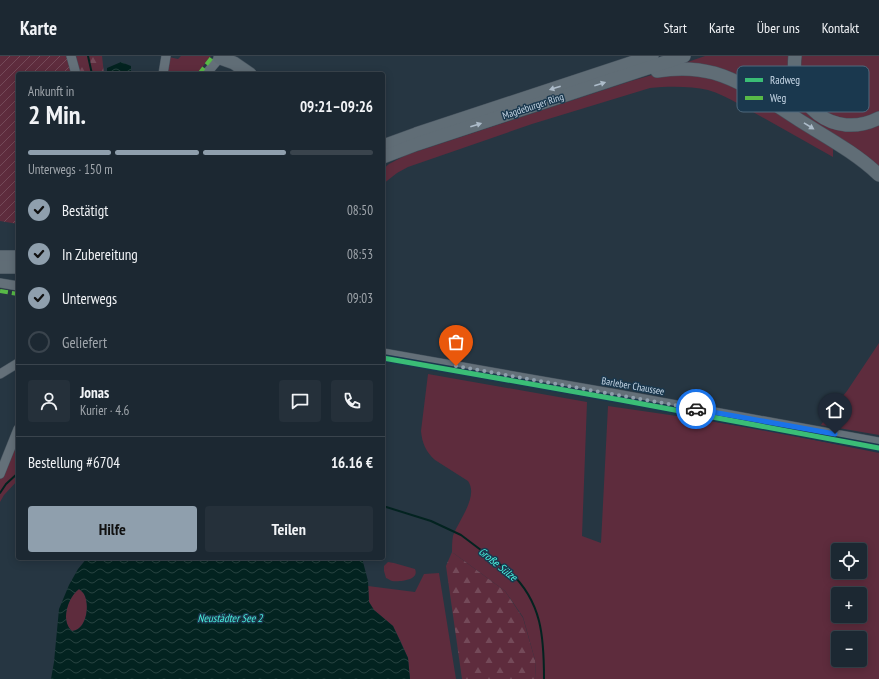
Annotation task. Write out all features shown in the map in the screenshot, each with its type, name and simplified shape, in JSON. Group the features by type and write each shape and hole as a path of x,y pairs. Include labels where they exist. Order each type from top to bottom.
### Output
{"highway":[{"path":"617,73 640,56"},
{"name":"Magdeburger Ring","path":"617,73 652,56"},
{"name":"Magdeburger Ring","path":"385,145 440,131 617,73 684,56"},
{"path":"220,57 232,72"},
{"path":"220,57 234,63 247,72"},
{"path":"617,73 680,69 700,70 721,75 737,82"},
{"path":"786,112 844,148 879,175"},
{"path":"816,112 832,122 850,125 864,124 879,118"},
{"path":"385,137 399,134 432,123 440,131 432,144 405,154 385,165"},
{"name":"Magdeburger Ring","path":"385,156 440,131"},
{"path":"0,257 16,257"},
{"path":"0,267 16,267"}],"street":[{"path":"71,56 75,72"},
{"path":"163,72 166,56"},
{"path":"208,72 220,57"},
{"path":"0,283 16,286"},
{"name":"Barleber Chaussee","path":"385,352 879,442"},
{"path":"0,374 16,364"},
{"path":"0,474 16,434"}],"green space":[{"path":"0,56 67,56 71,72 16,72 16,224 0,221"},
{"path":"76,56 102,56 104,72 80,72"},
{"path":"181,56 211,56 199,72 166,72 169,57 178,59"},
{"path":"705,56 791,56 795,66 737,66 737,87 682,64"},
{"path":"800,56 879,56 879,114 864,120 833,118 825,112 869,112 869,66 800,66"},
{"path":"668,72 722,78 737,87 737,103 708,90 679,87 650,88 532,124 408,167 385,182 385,167 406,155 652,75"},
{"path":"753,112 779,112 833,144 833,157"},
{"path":"792,112 811,112 812,115 879,123 879,170"},
{"path":"879,343 879,435 821,425 847,391"},
{"path":"428,374 587,402 582,536 601,543 608,406 765,430 879,453 879,679 536,679 535,660 523,617 505,591 452,552 453,536 469,501 471,487 468,481 435,460 429,454 422,439 421,431"},
{"path":"16,438 16,482 4,495 0,502 0,478"},
{"path":"452,552 505,591 523,618 535,660 536,679 462,679 446,566"},
{"path":"388,562 415,569 415,576 404,581 392,581 386,578 384,566"},
{"path":"439,573 456,679 410,679 408,658 400,640 393,626 374,610 369,602 368,586 415,592 424,574"},
{"path":"79,589 84,593 86,598 86,616 81,626 77,630 72,631 68,627 66,621 67,609 75,593"}],"water":[{"path":"121,62 131,66 131,72 107,72 107,68"},
{"name":"Neustädter See 2","path":"85,560 363,560 368,581 369,602 374,610 393,626 408,658 410,679 51,679 59,609 69,585 78,569","holes":["79,589 84,593 87,604 86,616 81,626 77,630 72,631 68,627 66,621 67,609 69,603"]}],"waterway":[{"name":"Große Sülze","path":"88,56 92,72"},
{"path":"0,493 6,484 16,475"},
{"name":"Große Sülze","path":"385,507 431,521 461,535 510,572 521,583 529,595 539,621 542,635 544,679"}],"marked path":[{"path":"201,72 213,56"},
{"path":"0,291 16,294"}],"cycle path":[{"path":"385,358 879,448"}],"way so far":[{"path":"456,366 696,409"}],"route":[{"path":"696,409 835,434"}]}
